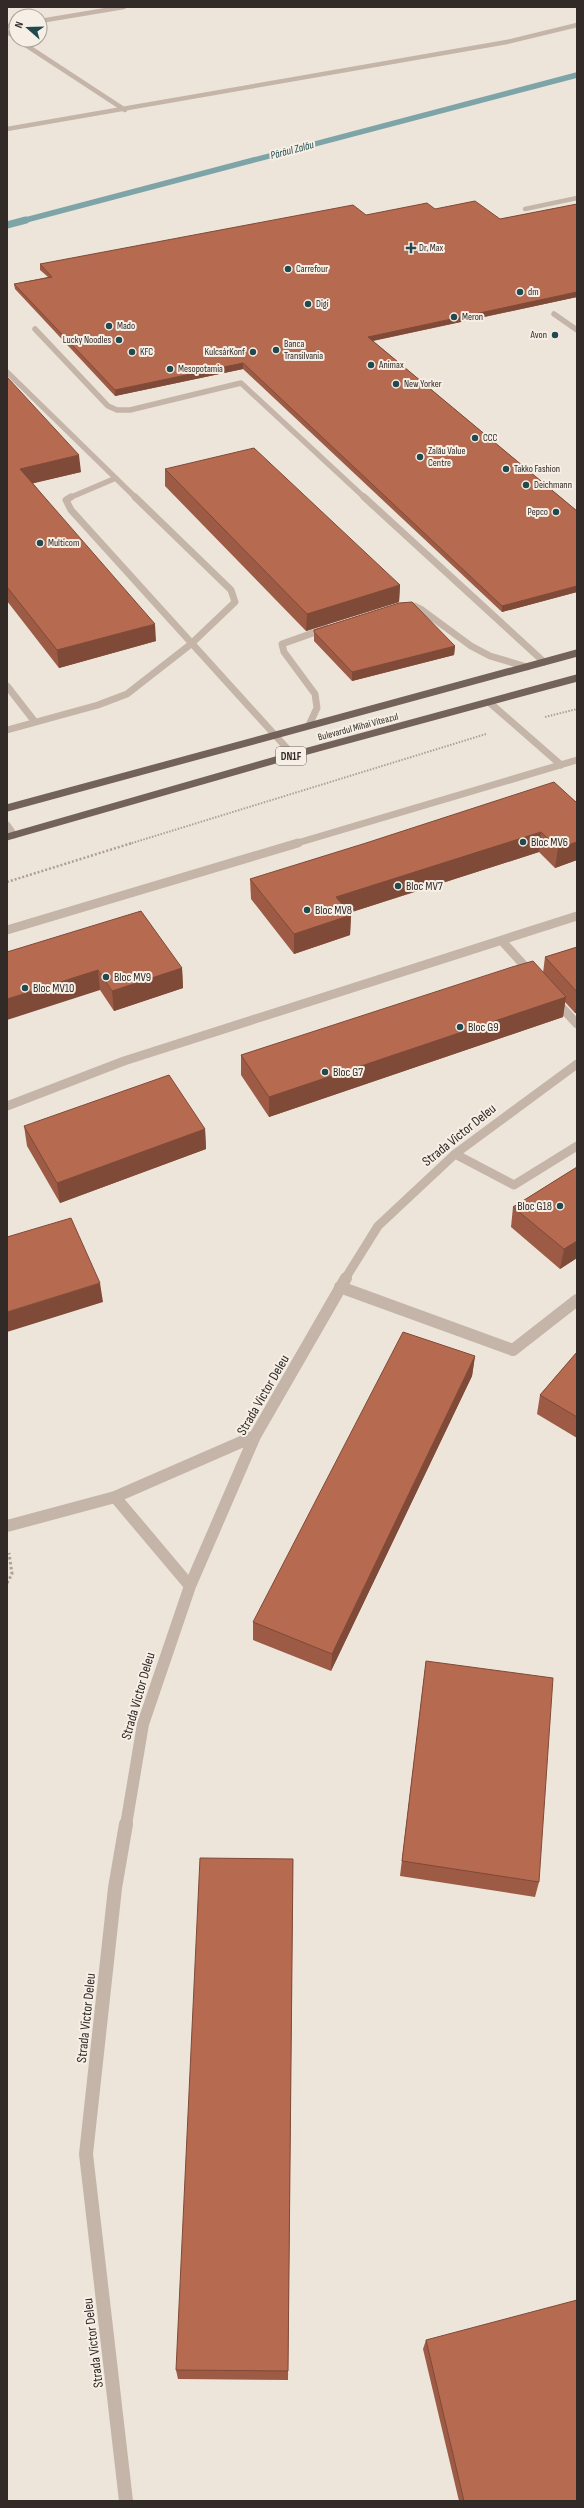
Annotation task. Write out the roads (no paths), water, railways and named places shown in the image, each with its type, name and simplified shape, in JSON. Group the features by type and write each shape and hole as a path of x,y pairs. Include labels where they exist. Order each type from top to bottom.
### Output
{"main road":[{"name":"Bulevardul Mihai Viteazul","path":"7,808 577,653"},
{"name":"Bulevardul Mihai Viteazul","path":"11,836 293,755 577,678"}],"street":[{"path":"48,20 124,7"},
{"path":"7,129 125,110 507,42 577,25"},
{"path":"30,48 125,110"},
{"path":"525,209 577,198"},
{"path":"554,314 577,330"},
{"path":"35,329 108,406 117,410 130,410 241,382 544,662"},
{"path":"7,372 232,590 235,602 191,644 128,694 98,705 7,730"},
{"path":"116,478 73,494 66,500 71,510 293,755"},
{"path":"398,607 414,606 471,646 490,656 527,666"},
{"path":"309,725 317,708 315,694 284,652 282,644 289,640 333,627"},
{"path":"7,686 35,722"},
{"path":"490,702 561,765"},
{"path":"7,930 577,760"},
{"path":"7,825 11,836"},
{"path":"7,1106 124,1061 577,916"},
{"path":"502,941 537,980"},
{"path":"547,991 577,1024"},
{"name":"Strada Victor Deleu","path":"126,2501 86,2154 115,1888 143,1724 190,1586 255,1436 312,1340 340,1287 378,1226 454,1154 577,1064"},
{"path":"454,1154 514,1185 577,1146"},
{"path":"340,1287 513,1350 577,1300"},
{"path":"7,1526 115,1497 255,1436"},
{"path":"115,1497 190,1586"}],"waterway":[{"name":"Pârâul Zalău","path":"22,221 577,75"},
{"name":"Pârâul Zalău","path":"7,225 26,220"}],"place":[{"name":"Dr. Max","path":"411,248"},
{"name":"Carrefour","path":"288,269"},
{"name":"dm","path":"520,292"},
{"name":"Digi","path":"308,304"},
{"name":"Meron","path":"454,317"},
{"name":"Mado","path":"109,326"},
{"name":"Avon","path":"555,335"},
{"name":"Lucky Noodles","path":"119,340"},
{"name":"Banca Transilvania","path":"276,350"},
{"name":"KFC","path":"132,352"},
{"name":"KulcsárKonf","path":"253,352"},
{"name":"Animax","path":"371,365"},
{"name":"Mesopotamia","path":"170,369"},
{"name":"New Yorker","path":"396,384"},
{"name":"CCC","path":"475,438"},
{"name":"Zalău Value Centre","path":"420,457"},
{"name":"Takko Fashion","path":"506,469"},
{"name":"Deichmann","path":"526,485"},
{"name":"Pepco","path":"556,512"},
{"name":"Multicom","path":"40,543"},
{"name":"Bloc MV6","path":"523,842"},
{"name":"Bloc MV7","path":"398,886"},
{"name":"Bloc MV8","path":"307,910"},
{"name":"Bloc MV9","path":"106,977"},
{"name":"Bloc MV10","path":"25,988"},
{"name":"Bloc G9","path":"460,1027"},
{"name":"Bloc G7","path":"325,1072"},
{"name":"Bloc G18","path":"560,1206"}]}
